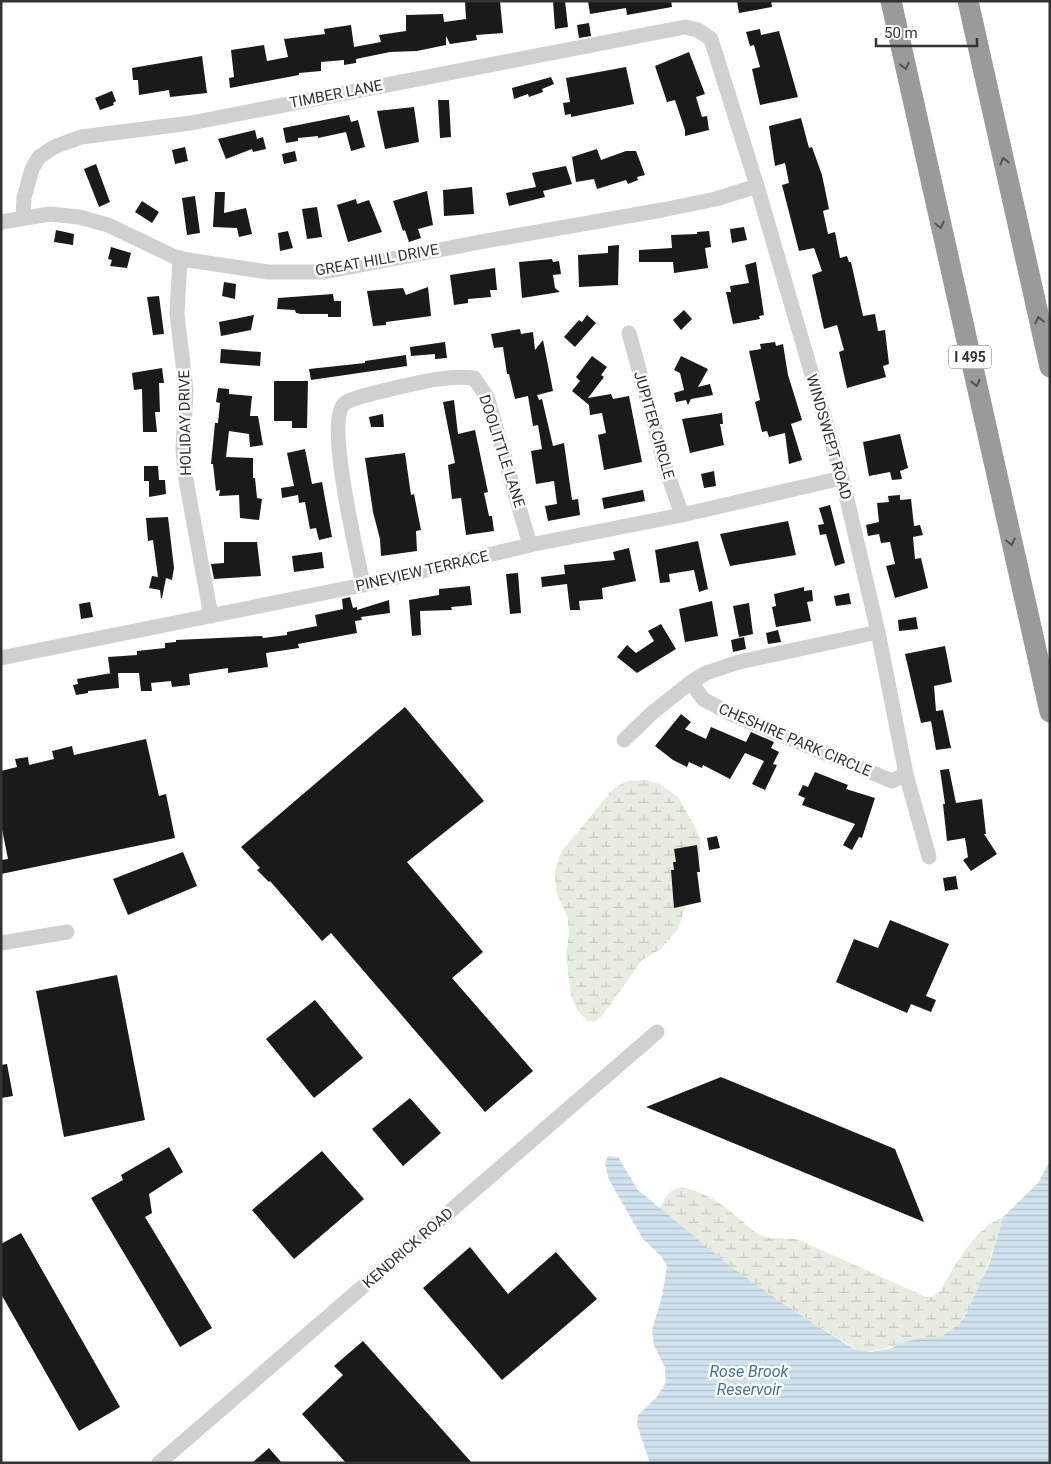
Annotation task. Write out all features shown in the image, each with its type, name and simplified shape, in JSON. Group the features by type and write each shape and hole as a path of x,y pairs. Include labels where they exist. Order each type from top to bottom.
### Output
{"highway":[{"name":"I 495","path":"890,1 1050,712"},
{"path":"968,1 1050,367"}],"street":[{"name":"TIMBER LANE","path":"22,217 24,198 32,169 39,157 54,147 80,137 191,123 685,27 698,30"},
{"name":"WINDSWEPT ROAD","path":"698,30 711,39 757,186 842,478 878,632 906,774 929,857"},
{"name":"GREAT HILL DRIVE","path":"1,222 22,217 50,214 79,216 108,225 180,258 268,272 324,272 662,210 716,199 757,186"},
{"name":"HOLIDAY DRIVE","path":"180,258 177,314 186,390 183,450 186,480 211,616"},
{"name":"JUPITER CIRCLE","path":"629,333 666,470 682,515"},
{"name":"DOOLITTLE LANE","path":"363,585 338,455 339,410 345,403 388,390 452,377 474,378 487,397 530,545"},
{"name":"PINEVIEW TERRACE","path":"1,658 363,585 530,545 682,515 842,478"},
{"path":"624,740 652,713 691,682 706,673 739,662 878,632"},
{"name":"CHESHIRE PARK CIRCLE","path":"691,682 703,700 754,724 892,781 906,774"},
{"path":"1,943 67,932"},
{"name":"KENDRICK ROAD","path":"159,1463 657,1032"}],"green space":[{"path":"645,780 660,784 678,797 700,838 700,861 678,929 661,949 642,960 602,1016 594,1022 587,1021 578,1011 571,996 566,953 569,936 568,919 556,891 555,871 561,852 613,789 626,781"},
{"path":"682,1187 704,1194 717,1202 760,1235 770,1238 799,1240 926,1297 932,1297 940,1291 959,1259 974,1239 983,1230 1003,1217 982,1280 966,1313 948,1334 939,1338 911,1341 873,1351 859,1351 779,1301 730,1266 659,1208 671,1192"}],"water":[{"name":"Rose Brook Reservoir","path":"608,1156 618,1157 638,1190 730,1266 779,1301 854,1349 871,1352 892,1348 900,1343 916,1339 941,1337 959,1324 965,1316 990,1262 1003,1217 1038,1183 1050,1161 1050,1463 650,1463 637,1425 638,1415 657,1397 666,1382 665,1368 654,1345 652,1330 662,1296 667,1266 661,1256 643,1239 609,1180 605,1164"}],"building":[{"path":"465,1 500,1 503,33 476,35 477,40 450,44 446,36 446,45 417,51 390,52 356,59 356,63 344,65 344,60 321,62 321,71 299,73 299,75 230,88 229,78 234,77 231,50 264,45 267,61 288,57 284,39 325,34 324,29 351,25 354,47 381,42 379,35 406,31 406,15 443,14 444,22 466,19"},
{"path":"553,1 565,1 568,27 555,29"},
{"path":"588,1 671,1 672,7 627,15 626,8 590,14"},
{"path":"737,1 771,1 772,7 739,13"},
{"path":"589,23 591,36 579,38 577,25"},
{"path":"760,29 761,35 779,31 798,97 760,105 752,69 760,67 754,45 750,46 746,32"},
{"path":"689,52 705,94 696,97 702,117 707,116 709,130 685,136 685,130 675,100 667,102 655,66"},
{"path":"202,56 207,93 170,97 169,90 139,95 138,80 133,80 132,68"},
{"path":"626,67 634,104 571,117 571,114 565,115 563,103 570,102 566,78"},
{"path":"551,77 554,84 542,89 543,92 529,97 528,94 514,99 512,88"},
{"path":"112,91 116,101 113,103 114,105 100,110 95,98"},
{"path":"438,100 449,100 451,137 440,138"},
{"path":"414,107 419,142 385,149 377,111"},
{"path":"349,115 351,122 358,120 365,147 351,151 346,132 318,138 318,136 298,138 298,141 286,143 283,128"},
{"path":"801,118 809,148 812,147 822,175 829,209 823,211 828,234 835,232 840,258 847,256 849,262 851,262 863,316 875,314 878,331 885,330 889,364 883,366 886,377 847,388 839,352 844,350 837,325 824,329 812,275 822,271 814,248 799,251 782,185 789,183 785,163 775,166 769,126"},
{"path":"255,130 257,139 263,137 266,149 253,152 252,149 226,159 218,139"},
{"path":"185,147 188,161 175,164 172,150"},
{"path":"597,149 601,160 626,151 636,151 645,175 637,177 638,180 628,184 626,180 597,189 594,179 576,182 572,157"},
{"path":"295,151 297,161 284,164 282,154"},
{"path":"96,164 110,202 99,207 84,169"},
{"path":"566,166 572,184 543,191 545,197 509,206 506,193 536,187 532,173"},
{"path":"472,187 474,214 444,216 443,190"},
{"path":"427,191 433,225 418,229 421,238 409,242 405,230 403,231 393,201"},
{"path":"215,192 225,192 224,213 246,208 252,234 239,237 237,228 213,227"},
{"path":"195,196 200,233 187,235 182,198"},
{"path":"356,199 357,204 369,200 382,232 348,242 337,205"},
{"path":"142,201 159,212 152,223 135,212"},
{"path":"317,207 322,237 307,239 302,209"},
{"path":"744,227 747,240 732,243 730,229"},
{"path":"56,230 74,234 73,245 54,242"},
{"path":"288,231 293,248 280,251 278,233"},
{"path":"709,231 711,247 705,248 708,268 674,273 673,262 639,262 639,250 672,248 671,235 697,234 697,232"},
{"path":"619,245 618,285 579,287 578,255 608,253 608,246"},
{"path":"111,247 131,253 127,268 110,266 112,260 108,259"},
{"path":"552,259 553,262 559,261 561,274 553,275 555,288 560,292 522,298 519,262"},
{"path":"756,262 764,315 759,316 760,319 733,324 726,292 731,292 730,286 749,283 745,265"},
{"path":"495,268 497,290 490,290 491,297 468,299 468,303 454,305 450,275"},
{"path":"224,282 236,284 235,299 222,296"},
{"path":"428,287 431,316 386,322 386,325 373,326 367,291 403,288 406,295"},
{"path":"333,294 334,301 341,301 341,317 328,317 328,314 301,314 296,313 295,310 277,309 278,298"},
{"path":"159,296 164,334 153,335 147,297"},
{"path":"684,310 692,319 681,330 673,320"},
{"path":"254,315 251,330 221,336 219,322"},
{"path":"587,315 596,323 575,347 564,337 579,320 582,322"},
{"path":"520,329 521,334 533,332 535,350 543,340 553,391 537,395 539,400 542,399 553,446 564,443 572,500 578,499 580,515 548,521 545,506 557,504 554,481 536,484 531,451 542,449 538,425 533,426 528,396 515,399 509,374 507,374 503,347 494,348 491,334"},
{"path":"445,342 447,358 435,359 435,354 411,356 410,347"},
{"path":"775,342 776,346 783,344 788,375 802,420 791,424 802,460 789,464 785,433 769,437 767,431 762,432 755,402 760,400 749,351 761,349 760,344"},
{"path":"221,349 261,352 260,366 220,363"},
{"path":"406,355 407,366 311,380 309,369 365,363 365,361"},
{"path":"592,356 607,367 601,375 604,377 588,398 611,394 613,399 629,396 642,462 604,470 598,435 606,433 602,413 590,415 589,405 572,391 580,381 576,377"},
{"path":"681,356 708,369 698,387 710,384 713,395 691,399 688,405 686,400 676,402 674,393 684,390 680,373 674,370"},
{"path":"162,368 164,383 159,383 160,412 155,412 157,432 143,432 142,389 134,390 132,373"},
{"path":"274,381 308,381 307,428 292,428 292,421 274,421"},
{"path":"218,388 229,389 229,394 252,396 250,416 258,416 263,445 250,447 249,434 229,431 226,457 253,458 253,478 255,478 257,498 262,499 259,520 240,518 239,495 219,496 220,490 216,491 213,464 211,464 215,423 218,423 220,403 216,402"},
{"path":"454,400 458,434 475,430 488,492 484,493 489,516 492,516 494,531 466,535 461,498 452,499 448,465 455,463 443,402"},
{"path":"722,413 723,424 720,424 724,445 690,453 682,419"},
{"path":"383,414 384,427 371,427 369,417"},
{"path":"900,434 908,468 900,471 902,479 892,480 890,472 869,476 863,442"},
{"path":"305,449 312,484 322,482 332,537 319,540 316,528 310,529 305,502 299,503 298,495 282,498 281,488 294,486 287,453"},
{"path":"405,453 411,495 414,494 421,530 416,531 417,551 381,556 380,539 373,512 365,458"},
{"path":"144,466 158,466 159,480 165,480 166,494 149,497 149,481 144,481"},
{"path":"714,471 716,486 704,488 701,474"},
{"path":"643,490 645,501 604,509 602,498"},
{"path":"900,495 900,500 911,499 914,526 920,525 923,535 913,537 915,559 921,558 928,588 895,598 886,566 895,564 890,542 881,543 879,534 868,536 866,525 879,522 877,503 889,502 888,496"},
{"path":"830,505 845,563 835,566 826,534 820,535 818,525 824,524 819,508"},
{"path":"168,517 174,568 172,580 166,578 161,598 160,590 149,588 152,576 158,577 153,540 148,541 146,518"},
{"path":"788,521 796,555 730,566 720,534"},
{"path":"698,541 708,589 699,592 694,570 669,574 670,582 660,583 655,550"},
{"path":"224,542 257,542 261,576 214,579 211,564 224,563"},
{"path":"629,548 636,581 602,588 603,599 579,601 580,610 570,610 567,584 542,587 541,577 565,574 564,565 615,560 613,552"},
{"path":"322,552 324,568 294,572 292,556"},
{"path":"518,573 521,613 510,614 506,574"},
{"path":"470,586 472,605 451,607 452,610 420,611 421,635 412,636 409,600 439,595 439,589"},
{"path":"804,587 804,591 812,590 813,601 807,602 811,621 776,627 772,607 776,606 774,594"},
{"path":"849,593 851,604 836,606 834,596"},
{"path":"350,597 353,608 357,607 357,610 389,600 390,613 361,617 362,620 355,621 357,633 298,644 299,648 266,653 268,667 228,673 228,668 189,674 190,685 172,687 171,681 151,683 152,691 141,691 139,673 118,673 119,688 88,691 88,693 76,695 73,685 78,684 77,679 112,673 110,673 108,657 137,655 137,651 165,648 165,643 176,642 176,640 262,636 263,638 287,635 287,632 317,626 315,615 343,609 342,599"},
{"path":"712,601 718,636 685,642 679,609"},
{"path":"90,602 93,617 81,619 79,604"},
{"path":"749,603 753,634 739,637 733,606"},
{"path":"916,617 918,629 899,631 898,620"},
{"path":"661,624 676,649 637,673 617,657 627,645 636,653 654,641 648,631"},
{"path":"778,630 781,642 768,644 766,633"},
{"path":"744,637 746,649 733,652 731,640"},
{"path":"945,646 952,682 934,686 936,711 943,710 951,748 936,750 931,721 921,723 905,654"},
{"path":"405,707 484,801 407,862 483,952 452,978 533,1071 485,1112 331,933 322,941 270,881 257,870 260,868 241,847"},
{"path":"681,714 691,722 685,729 706,739 711,727 746,742 751,732 774,742 771,748 779,752 773,764 777,765 765,790 752,784 764,761 745,753 730,779 703,765 702,768 689,762 687,767 673,760 655,746"},
{"path":"146,739 159,796 166,794 175,838 1,874 1,860 8,859 1,824 1,771 17,767 15,759 28,757 29,765 54,759 52,751 72,746 74,755"},
{"path":"949,769 956,803 982,799 986,834 984,834 997,854 971,871 963,860 968,857 965,838 947,841 943,804 945,804 940,770"},
{"path":"815,772 848,785 846,789 875,798 862,838 859,837 852,850 843,845 855,824 802,805 805,798 798,795 803,785 808,787"},
{"path":"717,836 720,848 709,850 707,838"},
{"path":"697,845 700,872 697,872 701,902 674,908 671,870 674,870 673,862 676,862 674,849"},
{"path":"183,852 197,886 128,915 113,879"},
{"path":"956,876 958,889 945,891 943,878"},
{"path":"890,920 949,944 926,996 936,1000 931,1012 911,1004 907,1013 836,982 854,939 878,948"},
{"path":"117,975 145,1120 64,1137 36,991"},
{"path":"315,1000 363,1058 314,1098 266,1039"},
{"path":"7,1064 13,1096 1,1098 1,1065"},
{"path":"721,1077 895,1149 924,1222 646,1107"},
{"path":"410,1098 441,1133 403,1166 372,1129"},
{"path":"169,1147 183,1172 149,1194 152,1213 145,1217 212,1328 180,1347 91,1198 123,1180 121,1175"},
{"path":"322,1151 364,1199 294,1259 252,1210"},
{"path":"21,1233 120,1407 79,1431 1,1294 1,1244"},
{"path":"470,1247 508,1294 556,1252 597,1299 502,1380 423,1288"},
{"path":"363,1341 472,1463 346,1463 302,1414 343,1375 334,1366"},
{"path":"269,1448 282,1463 252,1463"}]}
